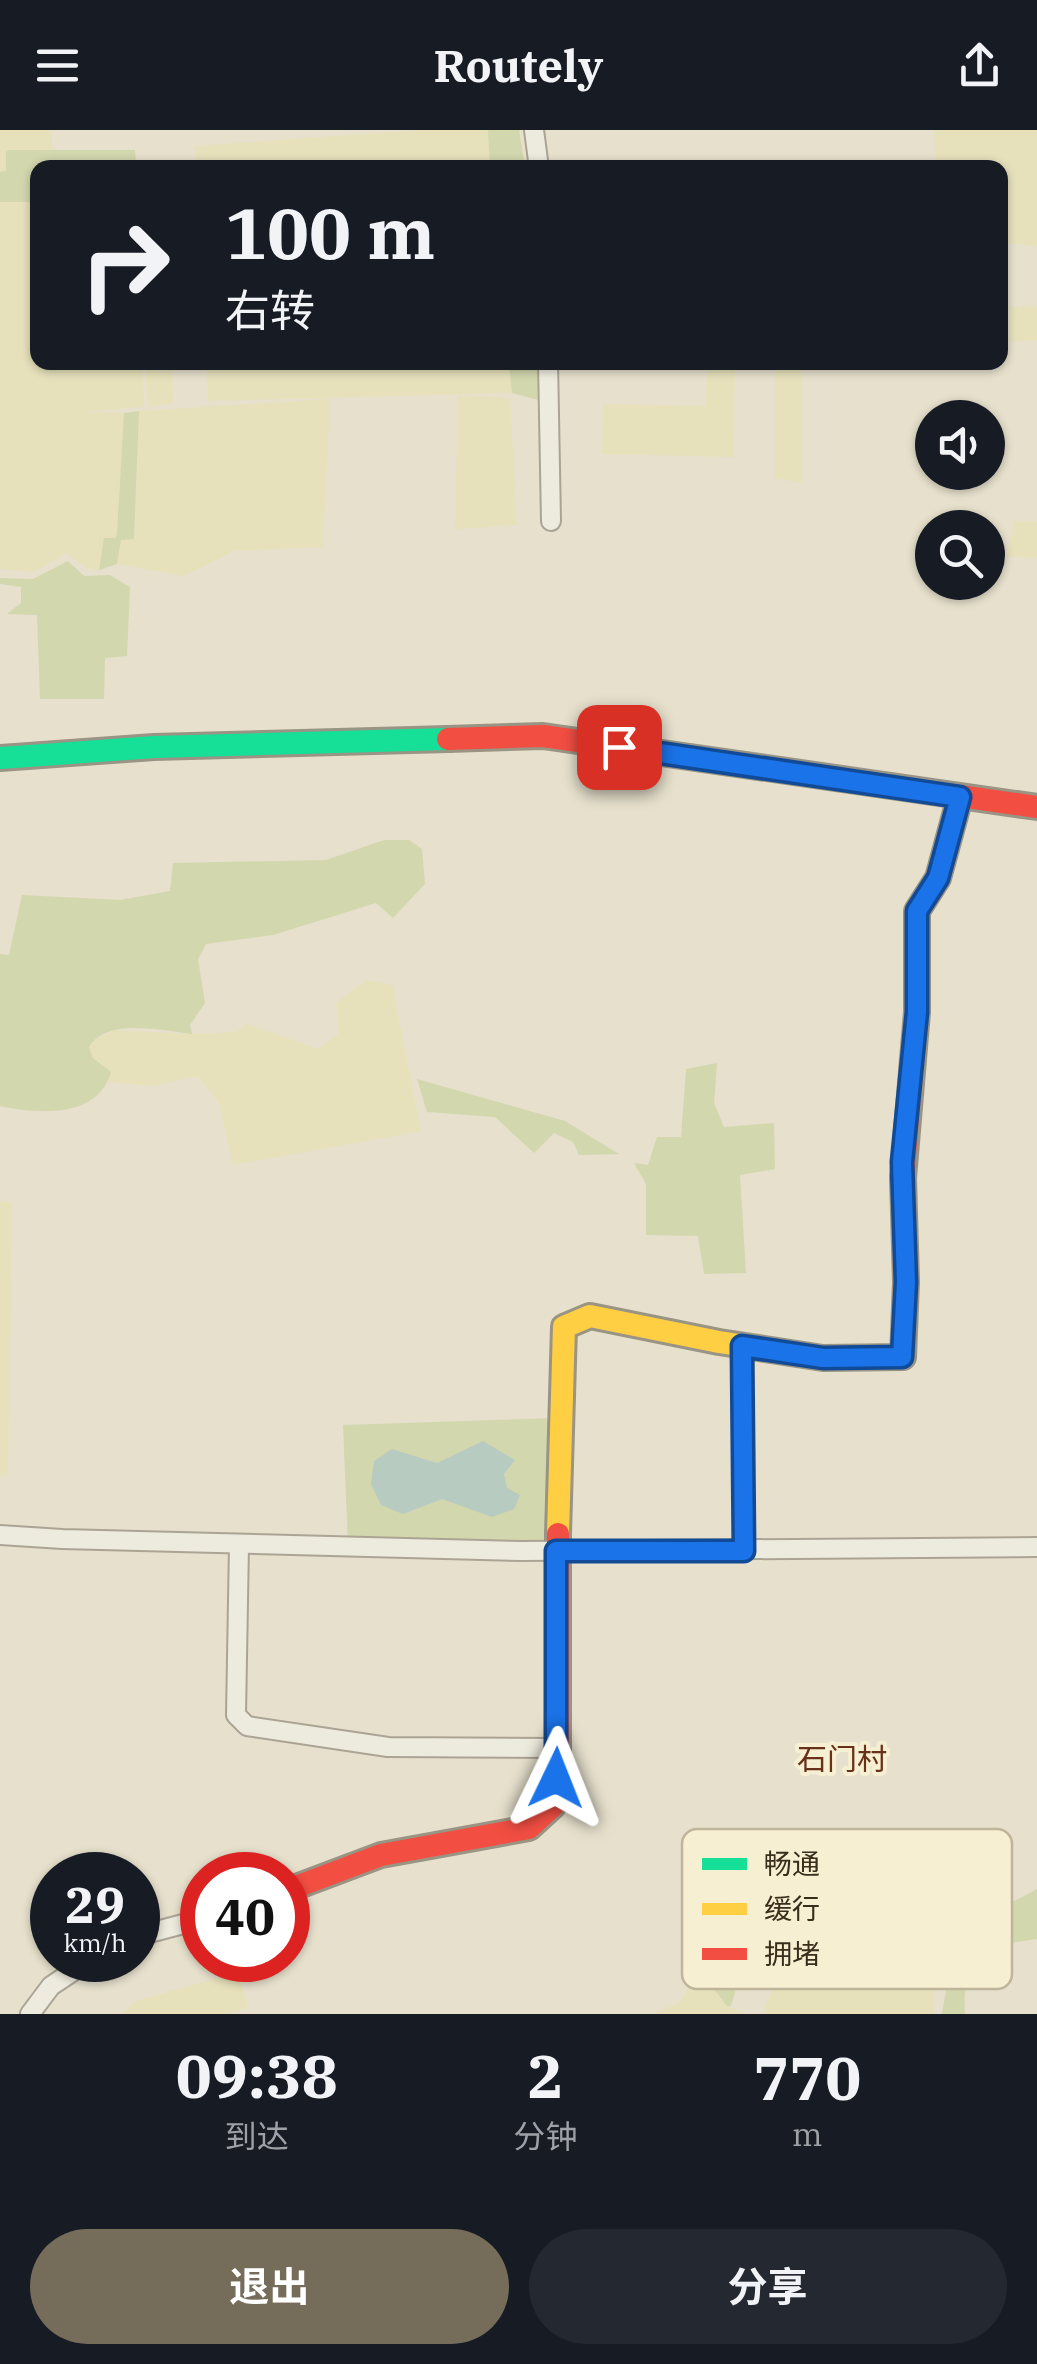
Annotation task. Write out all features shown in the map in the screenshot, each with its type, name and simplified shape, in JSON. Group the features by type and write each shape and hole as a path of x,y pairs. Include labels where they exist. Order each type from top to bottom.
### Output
{"street":[{"path":"534,130 538,160"},
{"path":"548,370 551,521"},
{"path":"0,758 154,746 543,736 1037,807"},
{"path":"310,1882 381,1855 529,1828 554,1806 558,1748 556,1551 564,1326 590,1316 823,1358 902,1357 906,1282 902,1162 917,1012 917,911 938,878 960,797"},
{"path":"742,1346 744,1551"},
{"path":"0,1535 556,1551 1037,1547"},
{"path":"239,1544 236,1714 246,1726 388,1747 558,1748"},
{"path":"30,2014 57,1982"}],"shaded area":[{"path":"0,130 52,130 52,151 9,150 6,172 0,172"},
{"path":"422,130 488,130 490,160 196,160 195,146"},
{"path":"934,130 1037,130 1037,246 1008,244 1008,160 936,160"},
{"path":"0,202 30,202 30,370 142,370 144,407 81,412 124,413 117,533 116,538 104,538 99,570 86,568 67,553 33,572 0,569"},
{"path":"1037,306 1037,340 1009,342 1010,307"},
{"path":"145,370 172,370 173,403 148,407"},
{"path":"206,370 510,370 512,393 208,401"},
{"path":"708,370 735,370 734,457 602,454 603,404 705,406"},
{"path":"775,370 801,370 801,483 775,478"},
{"path":"458,396 510,398 517,525 455,529"},
{"path":"330,399 323,547 234,551 183,576 117,564 121,540 135,538 139,411"},
{"path":"1014,521 1037,521 1037,558 1007,556"},
{"path":"366,980 392,985 421,1131 233,1165 219,1103 198,1076 153,1086 108,1082 111,1072 93,1058 89,1048 92,1041 114,1030 192,1034 236,1032 247,1024 318,1049 339,1034 336,1003"},
{"path":"0,1202 12,1202 8,1476 0,1476"},
{"path":"483,1441 515,1460 504,1474 507,1488 520,1495 514,1509 492,1517 442,1499 403,1514 381,1505 371,1484 374,1461 392,1449 437,1463"},
{"path":"203,1982 241,1982 248,2007 228,2014 122,2014 136,2001"},
{"path":"688,1989 714,1989 727,2006 747,2014 652,2014 679,2003"},
{"path":"772,1989 935,1989 933,2014 763,2014"}],"green space":[{"path":"488,130 519,130 524,160 490,160"},
{"path":"135,150 136,160 30,160 30,202 0,202 0,172 6,171 6,152"},
{"path":"510,370 544,370 546,402 512,393"},
{"path":"139,411 134,539 121,540 117,564 99,570 104,538 116,538 117,533 124,413"},
{"path":"68,561 84,576 110,575 130,587 127,656 105,658 104,699 40,699 37,615 7,614 21,603 21,587 0,584 0,578 33,579"},
{"path":"384,840 409,840 422,849 425,884 393,918 376,903 273,935 206,944 198,959 205,1003 190,1025 192,1034 136,1028 109,1032 89,1047 93,1058 111,1072 93,1098 64,1110 31,1111 0,1106 0,954 9,955 22,895 120,900 170,891 173,863 326,860"},
{"path":"717,1063 714,1103 724,1127 774,1123 775,1169 740,1175 746,1273 704,1274 698,1236 646,1235 646,1184 634,1163 648,1165 657,1137 681,1137 686,1069"},
{"path":"417,1079 565,1121 619,1154 579,1155 573,1142 554,1133 534,1153 495,1117 427,1112"},
{"path":"557,1418 561,1541 348,1545 343,1425"},
{"path":"1037,1889 1037,1939 1012,1943 1012,1902"},
{"path":"714,1989 736,1989 731,2006"},
{"path":"946,1989 966,1989 965,2014 942,2014"}],"traffic: fast":[{"path":"0,758 154,747 448,739"}],"traffic: slow":[{"path":"558,1534 564,1327 590,1316 823,1358 903,1357 903,1178"}],"traffic: jam":[{"path":"448,739 543,736 1037,807"},
{"path":"903,1178 917,1012 917,911 938,878 960,797"},
{"path":"310,1882 381,1855 529,1828 553,1806 558,1750 558,1534"}],"district":[{"name":"石门村","path":"842,1758"}],"route":[{"path":"556,1778 556,1551 744,1551 742,1346 823,1358 902,1357 906,1282 902,1162 917,1012 917,911 938,878 960,797 619,747"}]}
